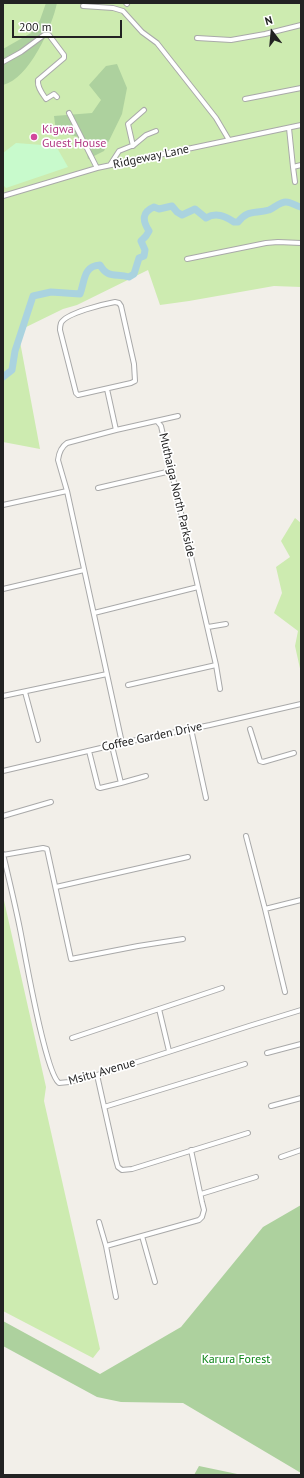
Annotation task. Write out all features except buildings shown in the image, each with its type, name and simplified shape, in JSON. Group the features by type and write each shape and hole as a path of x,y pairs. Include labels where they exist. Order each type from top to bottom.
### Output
{"street":[{"path":"83,6 113,8 123,11 142,32 157,43 216,118 229,140"},
{"path":"197,38 231,40 301,25"},
{"path":"3,62 21,52 44,35 49,35 64,55 64,58 38,80 38,82 40,91 46,99 54,94 57,97"},
{"path":"245,99 301,88"},
{"path":"132,146 128,124 144,110"},
{"path":"69,113 97,168"},
{"name":"Ridgeway Lane","path":"4,194 97,168 301,125"},
{"path":"289,128 295,182"},
{"path":"110,165 117,152 132,146 146,135 156,131"},
{"path":"293,167 301,165"},
{"path":"187,259 266,243 301,242"},
{"path":"115,302 122,306 136,377 135,381 131,384 108,389 82,395 76,393 60,330 60,324 63,320 99,305 115,302"},
{"path":"108,389 116,430"},
{"path":"157,420 178,416"},
{"name":"Muthaiga North Parkside","path":"122,743 67,491 58,460 58,455 61,449 67,443 157,420 161,426 208,628 220,690"},
{"path":"98,488 171,471"},
{"path":"3,505 67,491"},
{"path":"3,589 84,570"},
{"path":"94,613 198,586"},
{"path":"208,628 226,624"},
{"path":"128,685 216,665"},
{"path":"3,696 107,674"},
{"path":"25,692 38,740"},
{"name":"Coffee Garden Drive","path":"3,771 122,743 301,704"},
{"path":"190,729 206,798"},
{"path":"250,729 260,761 264,762 294,753"},
{"path":"112,746 121,784"},
{"path":"89,751 98,787 100,788 121,784 146,776"},
{"path":"3,816 51,802"},
{"path":"246,836 285,992"},
{"path":"3,855 46,848 71,959 183,939"},
{"name":"Msitu Avenue","path":"3,855 43,1040 55,1078 59,1083 97,1075 301,1010"},
{"path":"56,887 188,857"},
{"path":"265,909 301,900"},
{"path":"72,1038 222,988"},
{"path":"159,1009 169,1051"},
{"path":"267,1053 301,1044"},
{"path":"104,1107 244,1064"},
{"path":"97,1075 116,1160 118,1167 122,1170 132,1170 248,1133"},
{"path":"271,1106 301,1098"},
{"path":"106,1246 199,1220 202,1217 204,1210 191,1150"},
{"path":"281,1157 301,1150"},
{"path":"201,1194 256,1177"},
{"path":"98,1222 106,1246 116,1297"},
{"path":"142,1236 155,1282"}],"green space":[{"path":"3,3 301,3 301,287 274,286 160,305 148,270 77,305 63,309 18,331 40,449 3,442"},
{"path":"46,3 57,3 45,38 38,51 22,73 13,81 3,85 3,49 31,33 40,20"},
{"path":"117,64 127,88 122,114 104,151 88,159 84,138 56,132 54,116 92,113 101,100 89,85 106,66"},
{"path":"16,143 56,146 68,167 6,188 3,185 3,153"},
{"path":"295,518 301,523 301,673 295,646 298,631 274,613 282,593 276,567 290,557 281,541"},
{"path":"3,896 46,1087 44,1101 100,1349 93,1358 3,1311"},
{"name":"Karura Forest","path":"301,1205 301,1473 183,1403 121,1402 97,1397 3,1346 3,1321 100,1374 181,1327 263,1227"},
{"path":"199,1466 242,1475 194,1475"}],"waterway":[{"path":"3,377 12,370 15,351 33,296 51,292 80,294 86,275 90,268 94,266 100,265 106,272 113,275 129,277 134,274 139,258 144,256 145,250 141,241 149,231 144,217 150,209 154,207 159,209 172,206 182,215 195,209 206,218 217,215 234,222 238,222 245,215 269,210 284,202 301,207"}],"place":[{"name":"Kigwa Guest House","path":"34,137"}]}
